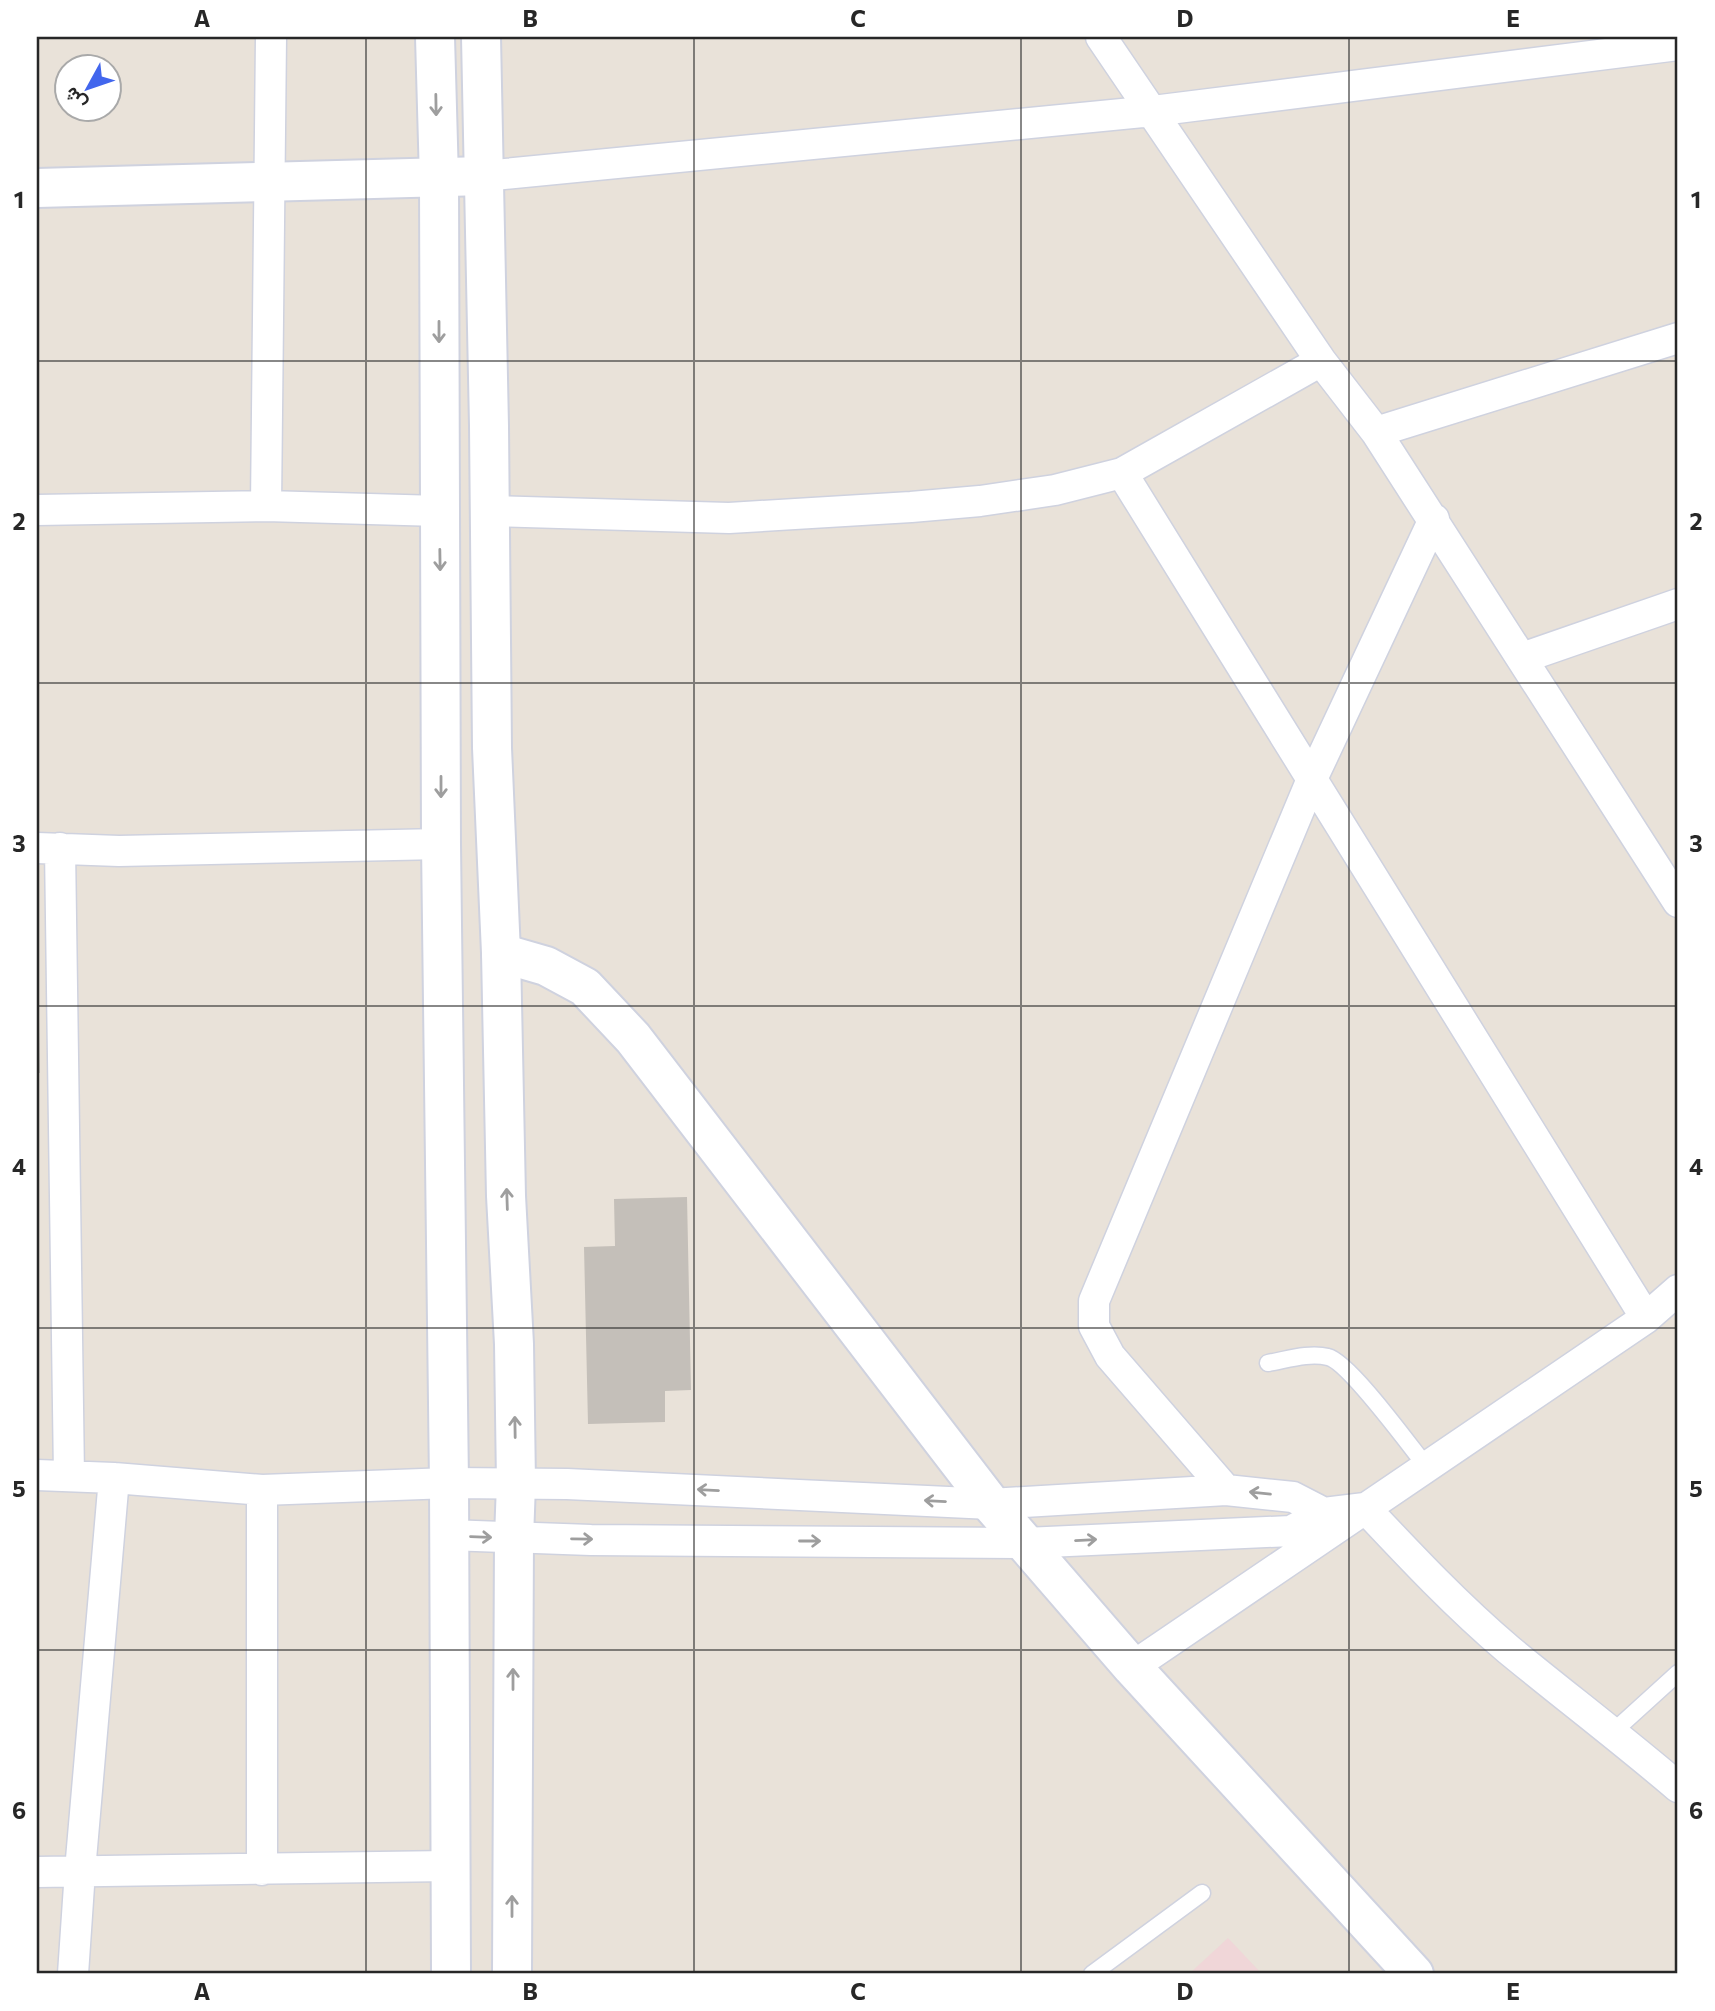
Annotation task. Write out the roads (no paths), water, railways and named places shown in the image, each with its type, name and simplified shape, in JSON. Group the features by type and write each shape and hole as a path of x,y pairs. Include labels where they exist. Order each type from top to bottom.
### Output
{"main road":[{"path":"435,37 439,179 441,844 452,1974"},
{"path":"481,37 492,748 501,953 506,1196 514,1344 516,1484 512,1974"},
{"path":"37,188 484,176"},
{"path":"501,953 546,966 585,987 634,1038 991,1504 1132,1667 1414,1974"}],"street":[{"path":"266,506 271,37"},
{"path":"1101,37 1321,361 1376,432 1678,902"},
{"path":"484,176 1153,111 1678,45"},
{"path":"1376,432 1678,338"},
{"path":"490,511 742,518 980,501 1055,490 1122,473 1321,361"},
{"path":"1122,473 1646,1318"},
{"path":"37,510 266,506 439,511"},
{"path":"1226,1490 1110,1356 1094,1326 1094,1301 1312,779 1434,519"},
{"path":"1522,658 1678,604"},
{"path":"69,1476 48,848 119,851 441,844"},
{"path":"1132,1667 1646,1318 1678,1290"},
{"path":"37,1475 262,1489 449,1483 580,1484 991,1504 1226,1490 1293,1497 1324,1513"},
{"path":"73,1974 114,1478"},
{"path":"262,1489 262,1870"},
{"path":"448,1535 1025,1543 1292,1531 1324,1513 1365,1508"},
{"path":"1365,1508 1443,1591 1508,1649 1678,1787"},
{"path":"37,1872 450,1867"}],"lane":[{"path":"1268,1363 1308,1356 1329,1357 1348,1369 1426,1466"},
{"path":"1612,1732 1678,1673"},
{"path":"1092,1974 1202,1893"}]}
